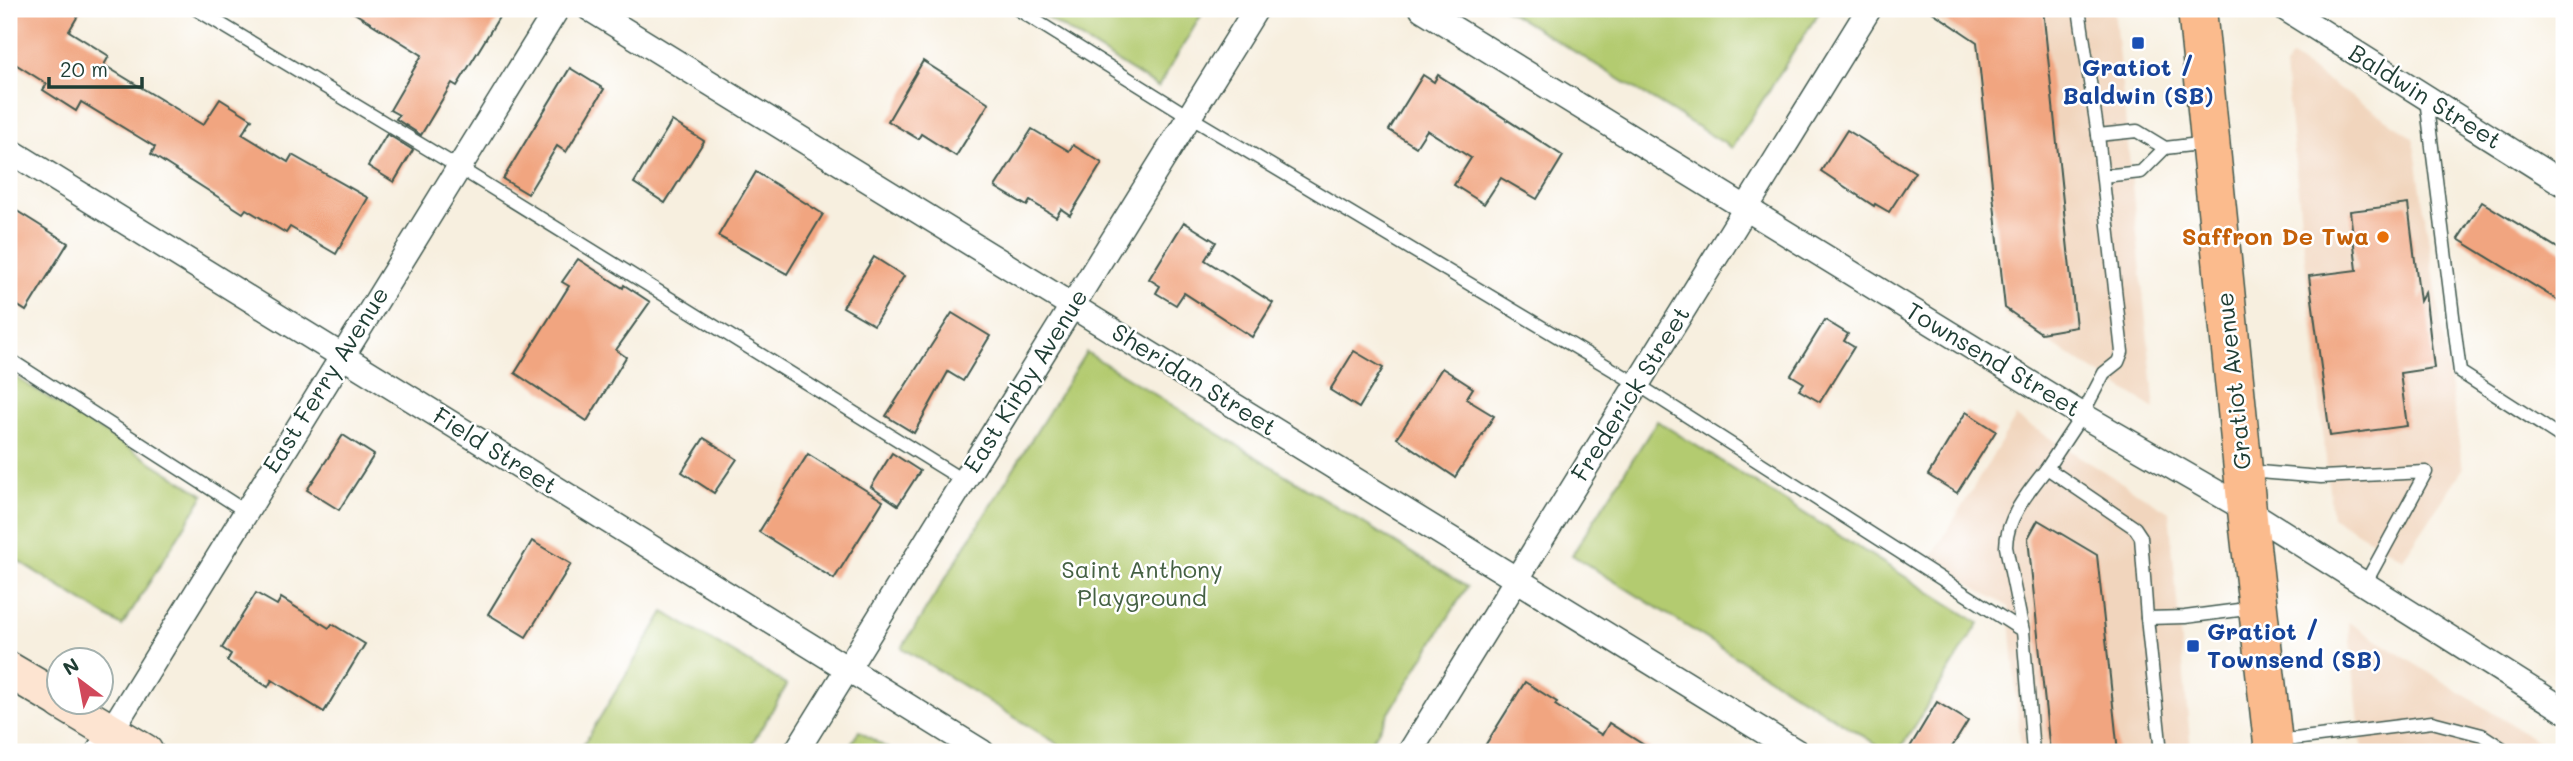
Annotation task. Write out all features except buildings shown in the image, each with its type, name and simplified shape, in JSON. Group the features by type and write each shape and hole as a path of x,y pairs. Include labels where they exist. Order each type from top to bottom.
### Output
{"main road":[{"name":"Gratiot Avenue","path":"2197,9 2273,747"},
{"path":"9,670 46,692"},
{"path":"77,716 104,742 145,752"}],"street":[{"name":"East Ferry Avenue","path":"104,742 557,9"},
{"name":"Sheridan Street","path":"590,9 1797,752"},
{"name":"East Kirby Avenue","path":"796,752 1256,9"},
{"name":"Townsend Street","path":"1422,9 2082,415 2247,510 2564,710"},
{"name":"Baldwin Street","path":"2286,9 2564,184"},
{"name":"Frederick Street","path":"1410,752 1746,209 1864,11"},
{"name":"Field Street","path":"9,150 982,752"}],"lane":[{"path":"196,9 458,167 964,481"},
{"path":"1017,9 1190,117 1637,384 2023,631"},
{"path":"2033,752 2023,631 2006,535 2018,508 2082,415 2101,378 2121,358 2122,352 2098,135 2079,9"},
{"path":"2426,99 2460,372 2564,439"},
{"path":"2098,135 2137,131 2165,148 2210,143"},
{"path":"2102,176 2141,172 2165,148"},
{"path":"9,359 245,511"},
{"path":"2046,468 2135,528 2141,537 2160,743"},
{"path":"2243,470 2321,477 2426,472 2365,584"},
{"path":"2147,618 2185,617 2258,607"},
{"path":"2273,747 2432,722 2482,735 2508,752"}],"shaded area":[{"path":"1921,9 2114,9 2155,409 2005,315 1974,46"},
{"path":"2291,57 2413,137 2463,469 2403,559 2332,517 2285,67"},
{"path":"2016,417 2169,512 2191,752 2021,752 2009,607 1929,561"},
{"path":"2348,622 2555,752 2362,752"}],"green space":[{"path":"1033,9 1205,9 1158,87"},
{"path":"1505,9 1821,9 1732,148"},
{"name":"Saint Anthony Playground","path":"1086,352 1467,587 1365,752 1071,752 902,648"},
{"path":"9,373 204,495 122,626 9,555"},
{"path":"1657,421 1979,623 1898,752 1889,752 1572,555"},
{"path":"664,612 787,685 747,752 579,752"},
{"path":"859,731 893,752 846,752"}],"place":[{"name":"Gratiot / Baldwin (SB)","path":"2138,43"},
{"name":"Saffron De Twa","path":"2383,237"},
{"name":"Gratiot / Townsend (SB)","path":"2193,646"}]}
